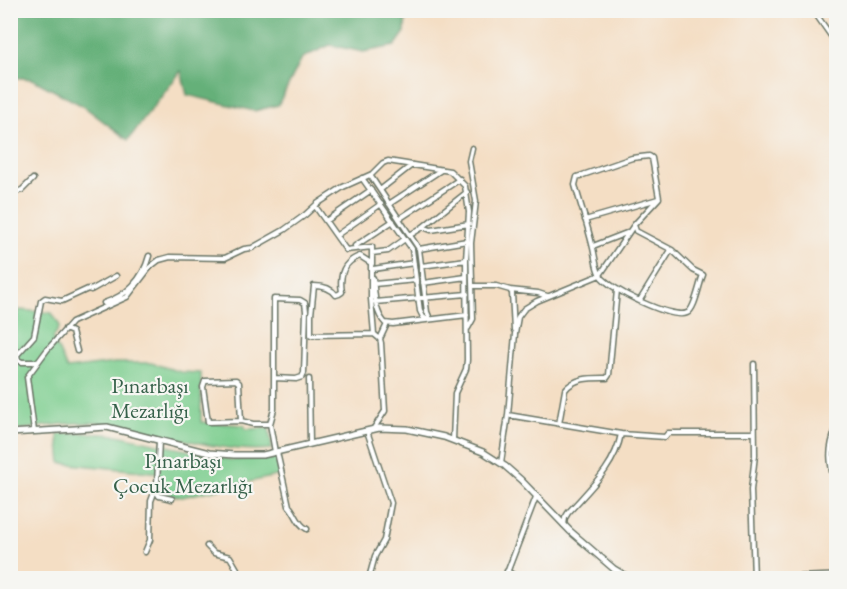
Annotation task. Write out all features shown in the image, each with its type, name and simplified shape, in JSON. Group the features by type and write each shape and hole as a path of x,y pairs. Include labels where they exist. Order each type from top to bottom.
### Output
{"main road":[{"path":"10,433 107,427 209,453 263,455 370,429 407,429 453,440 483,452 501,463 521,480 564,525 614,569 629,579"},
{"path":"783,579 837,576"}],"street":[{"path":"813,10 837,43"},
{"path":"468,328 473,319 471,243 476,201 469,161 472,148"},
{"path":"634,225 636,231 672,250 693,270 703,275 691,311 685,314 675,314 616,290 600,275 574,185 575,178 644,156 652,158 659,198"},
{"path":"34,431 27,377 72,322 127,297 150,267 159,260 170,257 231,257 244,249 258,246 348,184 370,175 388,161 450,171 460,179 466,192 470,212 466,260 468,315 466,369 455,393 453,440"},
{"path":"380,190 412,165"},
{"path":"389,204 441,170"},
{"path":"370,175 418,249 429,319"},
{"path":"362,178 411,249 420,311 423,317 429,319"},
{"path":"10,194 22,190 33,179"},
{"path":"399,219 460,179"},
{"path":"326,221 371,190"},
{"path":"410,235 466,192"},
{"path":"585,220 659,198"},
{"path":"514,334 518,317 524,309 548,296 600,275 634,225 659,198"},
{"path":"337,235 381,204"},
{"path":"315,206 346,250 372,247 375,303 381,320 387,324 468,315"},
{"path":"352,249 393,221"},
{"path":"423,227 431,230 469,224"},
{"path":"592,246 629,232"},
{"path":"372,253 388,251 405,239"},
{"path":"418,249 467,241"},
{"path":"640,300 672,250"},
{"path":"104,303 128,291 146,266 149,255"},
{"path":"374,334 371,263 360,256 346,264 342,272 342,292 339,294 320,286 314,286 311,335 374,334 380,339"},
{"path":"421,266 466,260"},
{"path":"373,269 414,263"},
{"path":"38,362 22,362 18,360 17,355 34,336 41,301 45,298 62,301 91,290 116,276"},
{"path":"423,283 466,277"},
{"path":"374,284 416,280"},
{"path":"473,286 496,286 548,296"},
{"path":"501,463 508,415 514,334 510,290"},
{"path":"559,424 565,390 568,386 578,381 607,378 609,375 616,290"},
{"path":"375,303 467,294"},
{"path":"274,378 296,379 302,377 304,373 306,311 305,303 300,300 274,299 274,378 274,409 270,424 289,506 295,512 301,526 307,529"},
{"path":"369,579 375,556 384,540 391,503 370,429 385,411 380,339 387,324"},
{"path":"64,329 72,332 76,351"},
{"path":"754,364 755,455 752,490 754,579"},
{"path":"309,379 310,445"},
{"path":"241,421 239,383 236,380 205,381 203,387 208,422 241,421 270,424"},
{"path":"508,415 621,434 665,437 668,434 754,433"},
{"path":"837,429 829,454 837,491"},
{"path":"564,525 568,513 610,465 619,446 621,434"},
{"path":"145,552 150,540 151,501 156,490 159,440"},
{"path":"156,490 159,496 172,499"},
{"path":"505,579 537,496"},
{"path":"207,546 214,553 230,556 237,569 238,579"},
{"path":"507,571 518,579"}],"green space":[{"path":"11,10 406,11 405,32 395,46 363,52 330,45 302,58 278,105 254,111 187,95 181,71 128,140 83,106 32,79 11,77"},
{"name":"Pınarbaşı Mezarlığı","path":"19,310 52,313 60,326 53,338 67,369 115,363 151,363 181,372 201,373 201,422 244,425 246,429 269,428 272,449 252,450 213,446 104,423 64,424 11,431 11,333"},
{"name":"Pınarbaşı Çocuk Mezarlığı","path":"58,434 117,435 232,460 278,458 281,475 182,497 160,493 160,473 61,463"}]}
